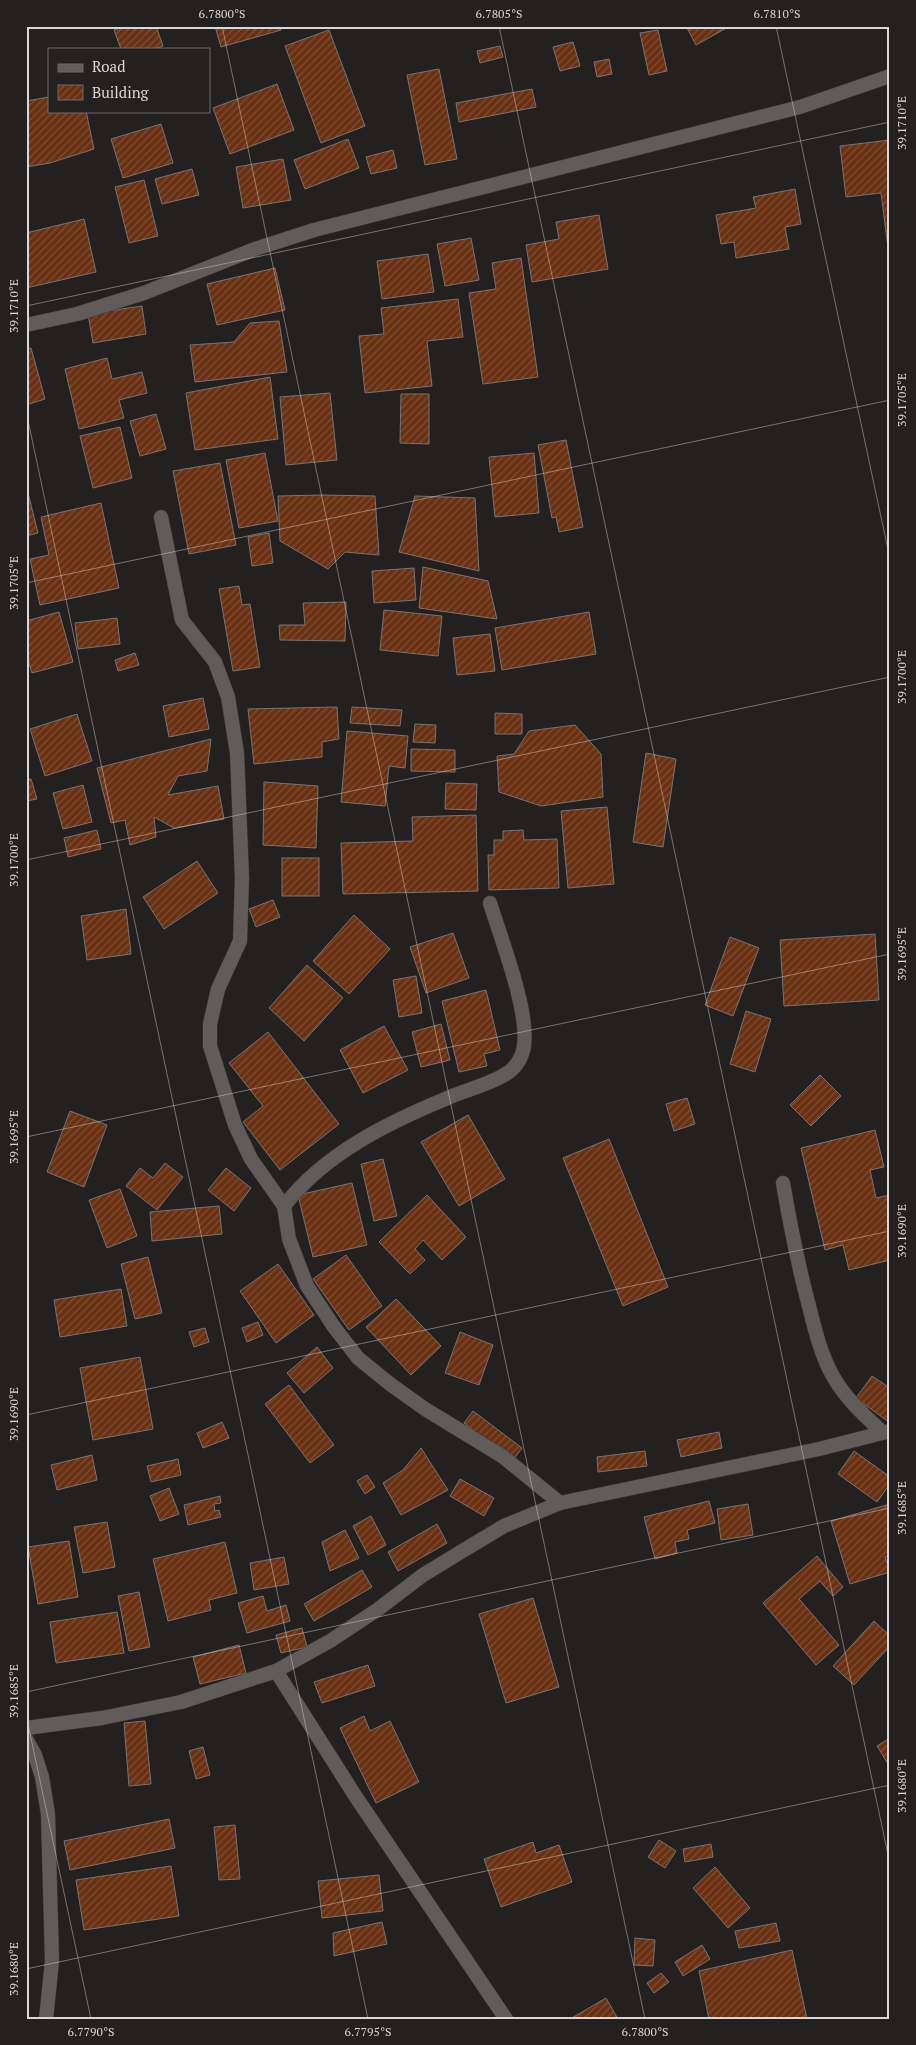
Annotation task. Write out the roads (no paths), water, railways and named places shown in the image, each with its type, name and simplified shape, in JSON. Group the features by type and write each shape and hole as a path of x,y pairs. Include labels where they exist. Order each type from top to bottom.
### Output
{"street":[{"path":"26,325 77,314 144,293 210,266 314,230 800,107 890,76"},
{"path":"162,517 182,620 214,662 228,696 237,753 242,878 240,941 227,966 213,1006 210,1024 210,1046 235,1125 251,1160 284,1206 291,1246 307,1286 334,1327 358,1358 425,1409 502,1456 560,1503"},
{"path":"284,1206 305,1181 346,1150 387,1126 426,1107 504,1074 518,1062 524,1046 522,1013 490,903"},
{"path":"783,1183 791,1228 819,1342 833,1377 853,1405 886,1432"},
{"path":"26,1728 102,1718 181,1702 276,1671 330,1641 377,1610 423,1575 468,1547 504,1526 560,1503 819,1449 886,1432"},
{"path":"276,1671 356,1797 506,2019"},
{"path":"26,1739 35,1755 42,1777 48,1814 52,1961 46,2019"}]}
